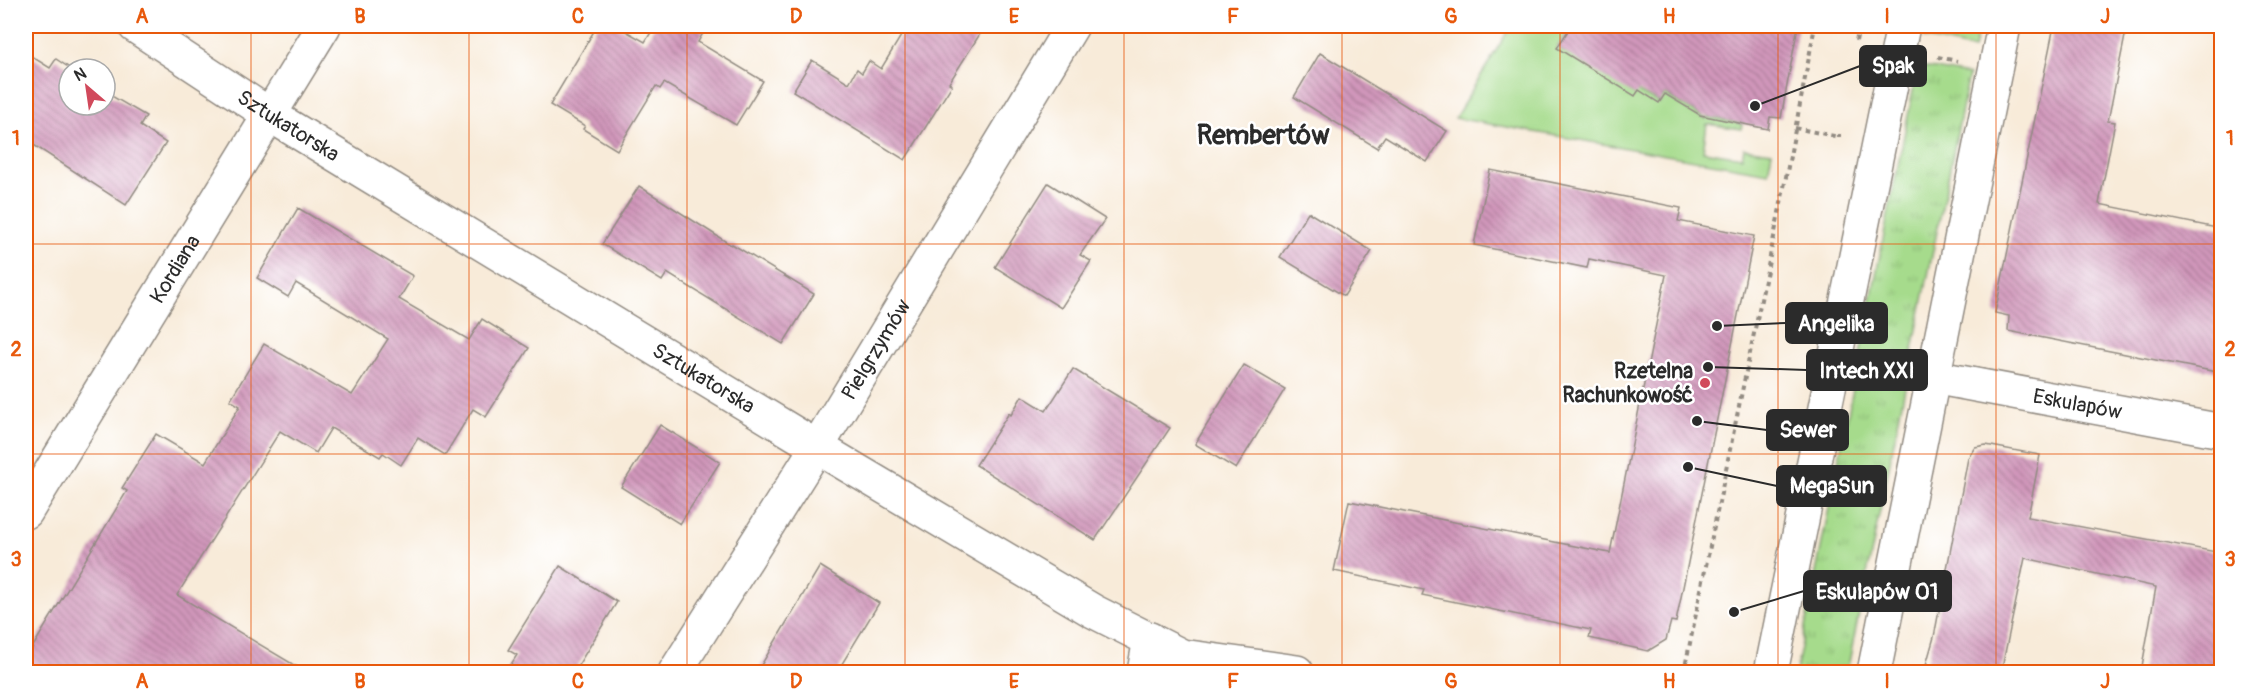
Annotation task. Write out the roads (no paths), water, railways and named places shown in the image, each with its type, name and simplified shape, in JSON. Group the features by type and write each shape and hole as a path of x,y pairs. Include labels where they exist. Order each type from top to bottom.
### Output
{"street":[{"name":"Sztukatorska","path":"135,26 270,115 817,447 1093,611 1182,656 1297,672"},
{"name":"Kordiana","path":"26,512 324,26"},
{"name":"Pielgrzymów","path":"675,672 817,447 1072,26"},
{"path":"1771,672 1903,26"},
{"path":"1874,672 2004,26"},
{"name":"Eskulapów","path":"1933,377 2222,431"},
{"path":"1144,672 1150,639"}],"place":[{"name":"Spak","path":"1755,106"},
{"name":"Angelika","path":"1717,326"},
{"name":"Intech XXI","path":"1708,367"},
{"name":"Rzetelna Rachunkowość","path":"1705,383"},
{"name":"Sewer","path":"1697,421"},
{"name":"MegaSun","path":"1688,467"},
{"name":"Eskulapów 01","path":"1734,612"}],"district":[{"name":"Rembertów","path":"1263,135"}]}
